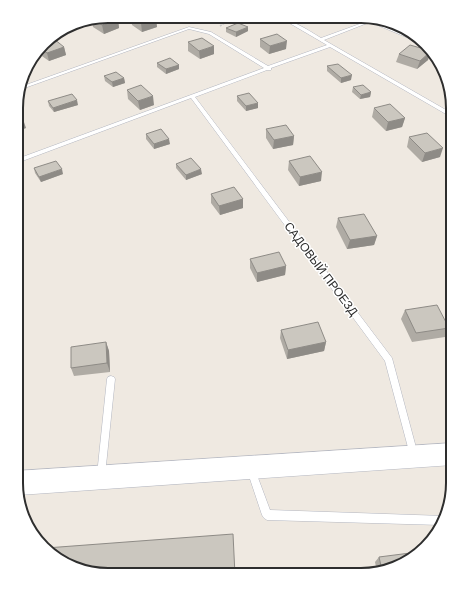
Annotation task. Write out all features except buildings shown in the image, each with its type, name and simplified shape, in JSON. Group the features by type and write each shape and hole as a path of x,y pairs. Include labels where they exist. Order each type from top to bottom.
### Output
{"street":[{"path":"23,482 446,455"}],"lane":[{"path":"292,23 446,112"},
{"path":"322,40 365,23"},
{"path":"382,26 408,37"},
{"path":"26,87 189,28 210,33 269,69"},
{"path":"23,159 269,69 330,45"},
{"name":"САДОВЫЙ ПРОЕЗД","path":"193,97 389,360 415,457"},
{"path":"100,477 111,379"},
{"path":"250,468 267,515 438,520"}]}
